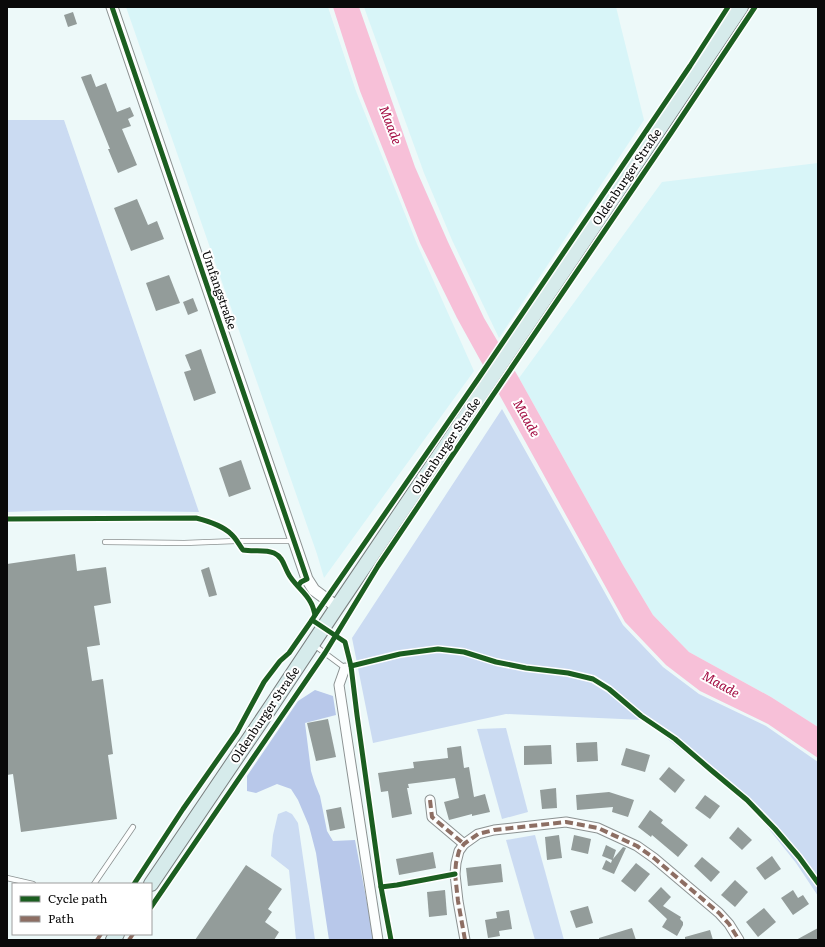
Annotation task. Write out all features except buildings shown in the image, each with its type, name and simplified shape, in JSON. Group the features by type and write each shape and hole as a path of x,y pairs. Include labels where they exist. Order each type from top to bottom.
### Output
{"main road":[{"name":"Oldenburger Straße","path":"152,883 741,7"}],"street":[{"name":"Umfangstraße","path":"112,7 307,579 314,590 337,607"},
{"path":"345,668 339,685 378,940"},
{"path":"430,800 432,817 464,844"},
{"path":"465,940 455,874 459,851 464,844 475,836 494,830 566,822 598,828 637,846 654,858 719,913 729,924 739,940"}],"lane":[{"path":"105,542 294,542"},
{"path":"312,643 345,668"},
{"path":"95,883 133,827"},
{"path":"7,878 30,883"}],"shaded area":[{"path":"126,7 328,7 356,91 417,244 474,371 324,578 317,554"},
{"path":"364,7 616,7 644,120 499,338 452,240 424,173"},
{"path":"7,120 64,120 199,512 66,510 7,512"},
{"path":"818,163 818,727 771,697 689,652 653,615 623,565 519,378 662,182"},
{"path":"502,409 623,625 663,667 699,694 766,726 818,762 818,896 796,863 761,819 740,797 644,720 506,714 373,743 352,638"},
{"path":"315,690 333,696 336,715 305,723 311,771 320,796 327,831 333,841 355,840 373,940 329,940 316,853 309,826 298,800 291,789 277,784 256,793 247,791 247,776 298,701"},
{"path":"506,728 528,812 502,819 477,729"},
{"path":"286,811 292,814 298,823 315,940 296,940 289,870 271,856 273,835 278,814"},
{"path":"535,835 564,940 535,940 506,840"}],"water":[{"name":"Maade","path":"333,7 359,7 415,167 484,318 623,565 653,615 689,652 771,697 818,727 818,758 768,724 700,691 666,665 625,622 457,318 420,243 360,91"}],"pier":[{"path":"500,341 516,369 497,396 482,368"}],"marked path":[{"path":"430,800 432,817 464,844"},
{"path":"465,940 455,874 459,851 464,844 478,834 494,830 566,822 598,828 637,846 654,858 719,913 729,924 739,940"},
{"path":"97,940 100,935"},
{"path":"129,940 132,935"}],"cycle path":[{"path":"112,7 307,579 301,582 298,586"},
{"path":"315,615 478,379 690,66 728,7"},
{"path":"152,906 325,653 378,566 755,7"},
{"path":"7,519 196,518 205,520 227,531 234,537 243,550 267,551 277,555 281,559 290,577 306,595 313,607 315,615 312,620 289,653 280,661 264,682 237,732 183,809 135,883"},
{"path":"312,620 345,642 351,666 381,887 391,940"},
{"path":"351,666 400,654 438,649 464,652 496,662 526,668 568,673 593,679 609,689 641,716 675,739 747,800 799,857 818,883"},
{"path":"381,887 455,874"}]}
